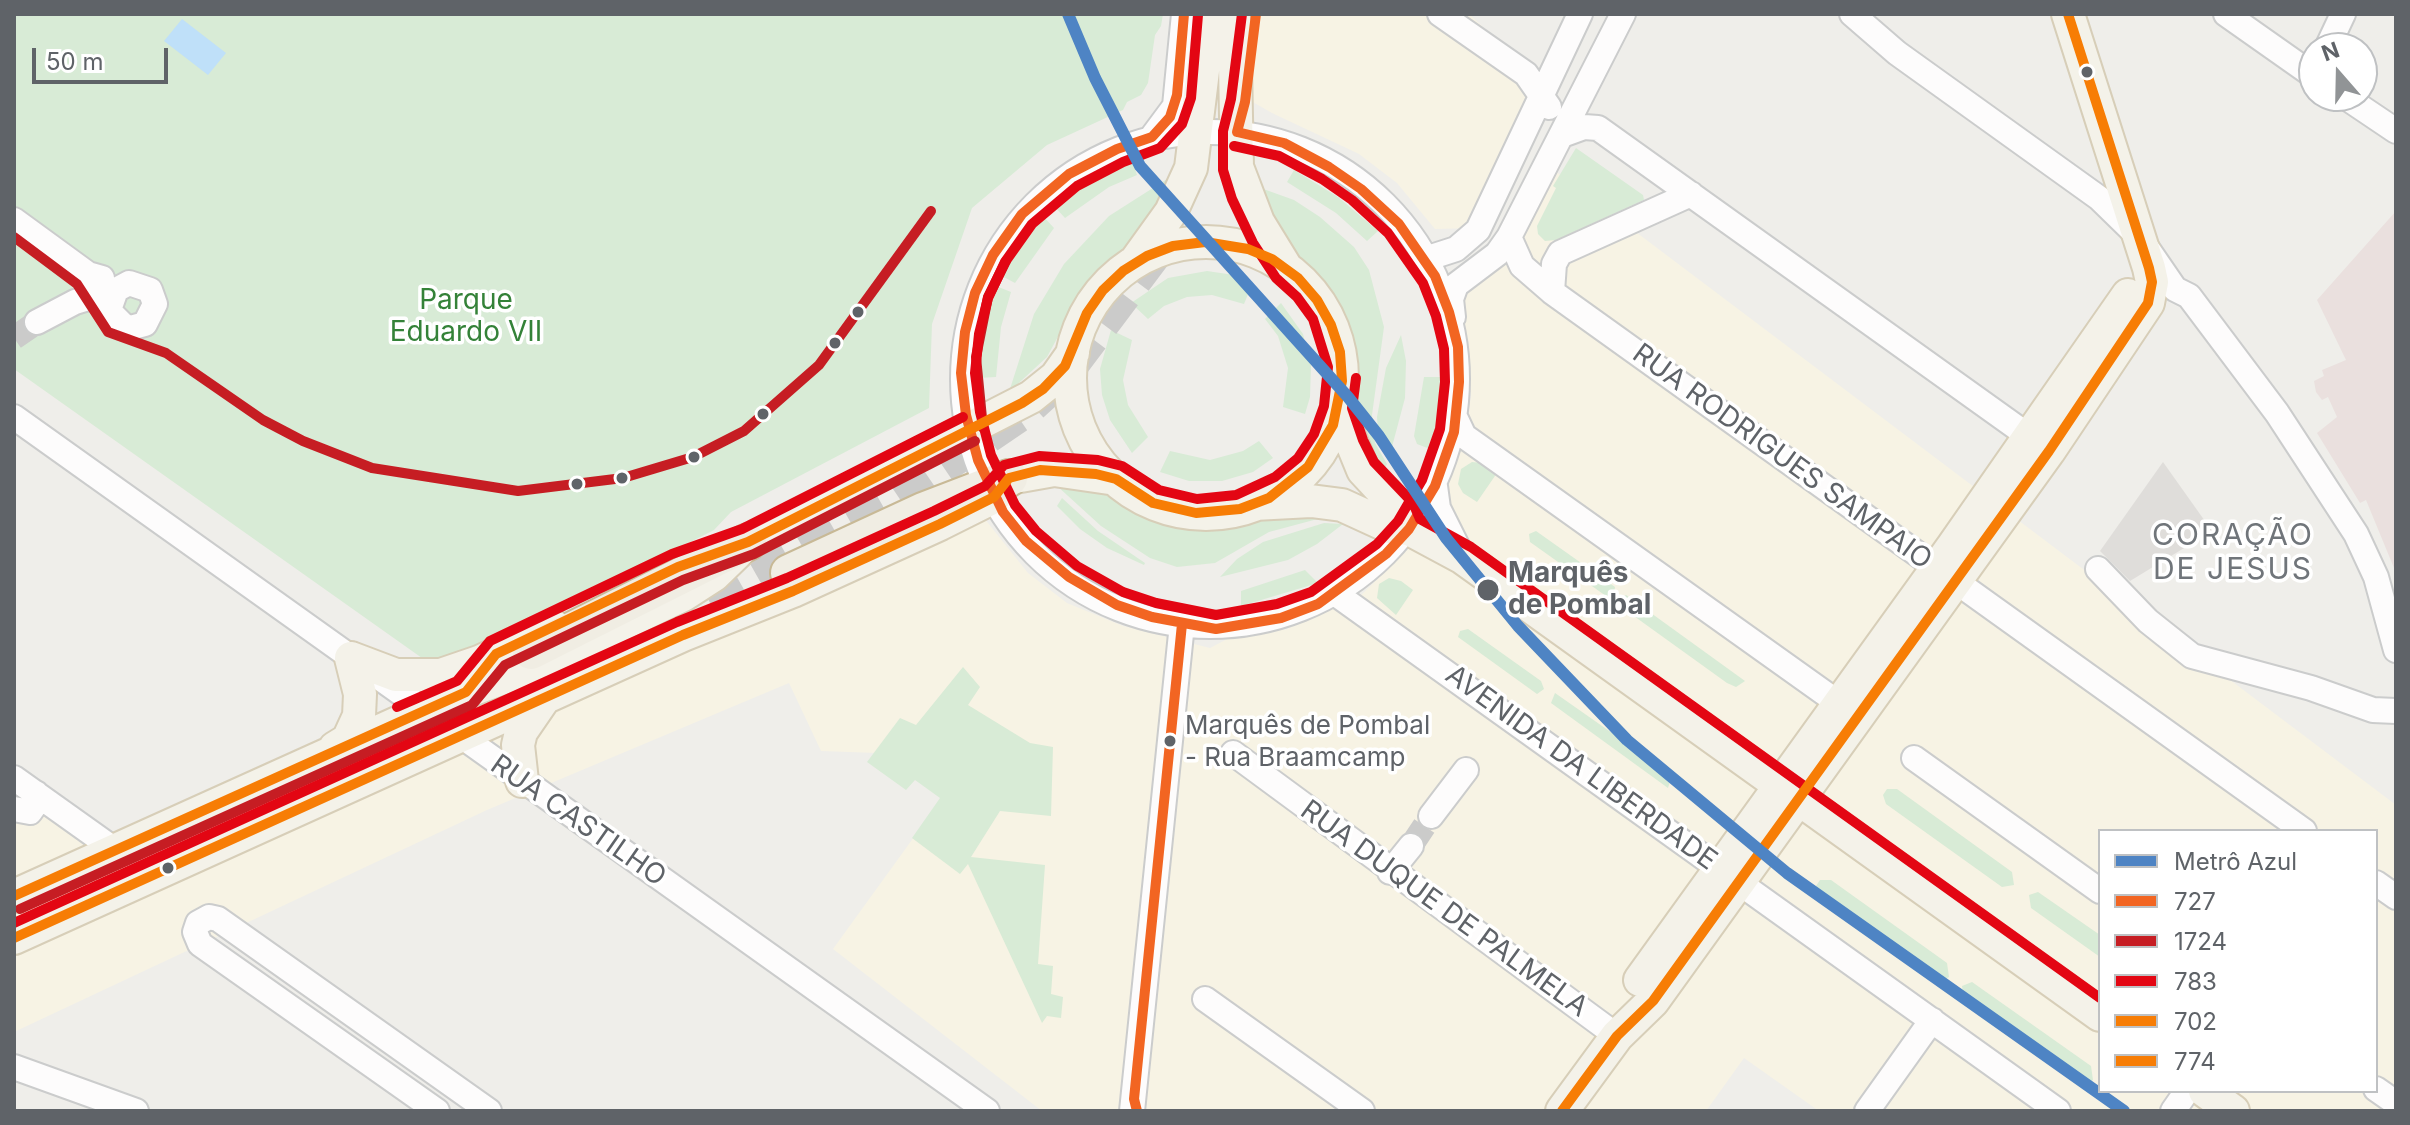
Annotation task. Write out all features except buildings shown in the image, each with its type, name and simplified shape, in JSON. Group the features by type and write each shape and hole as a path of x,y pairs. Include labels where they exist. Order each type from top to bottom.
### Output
{"highway":[{"path":"789,573 923,511 997,487"},
{"path":"514,652 748,542"}],"main road":[{"path":"1134,263 1177,199 1191,168 1210,14"},
{"path":"1234,14 1237,167 1245,194 1287,269 1317,300 1336,338 1342,366 1338,409 1327,440 1308,467 1283,489 1254,504 1226,512 1181,511 1153,503 1116,479 1093,453 1077,422 1071,388 1073,353 1081,326 1094,301 1112,280 1134,263 1161,250 1205,242 1248,249 1287,269"},
{"path":"1237,132 1245,102 1256,14"},
{"path":"1562,1111 1617,1036 1636,987 1730,875 2133,309 2142,246 2068,14"},
{"path":"14,896 466,692 547,661 683,595 714,575 748,542 1043,389 1073,353"},
{"path":"1338,409 1363,470 1402,512 1409,529"},
{"path":"14,938 683,635 793,591 997,487 1054,470 1116,479"},
{"path":"1254,504 1297,501 1333,503 1361,511 1390,527 1409,529 1463,558 2098,1014"},
{"path":"351,658 380,672 409,677 449,673 514,652"},
{"path":"466,692 514,652"},
{"path":"322,756 348,740 357,723 360,694 351,658"},
{"path":"522,781 518,754 521,732 545,697"},
{"path":"2208,1093 2233,1111"}],"street":[{"path":"1152,137 1175,106 1184,14"},
{"path":"1440,14 1526,74 1543,96 1560,140"},
{"path":"1425,259 1456,249 1478,230 1580,14"},
{"path":"1454,327 1425,259 1387,211 1345,178 1284,143 1237,132 1197,131 1152,137 1117,149 1069,174 1022,214 993,255 975,293 963,344 961,373 969,429 1026,541 1076,582 1127,609 1182,624 1241,627 1300,612 1336,594 1386,554 1409,529 1435,486 1456,419 1459,364 1451,299 1456,285 1497,254 1509,237 1623,14"},
{"path":"1852,14 1897,53 2099,198 2175,289 2189,296 2293,434 2388,582 2396,650"},
{"path":"2226,14 2298,64"},
{"path":"2368,112 2396,131"},
{"path":"1560,140 1584,127 1598,128 2039,444"},
{"path":"1552,292 1554,264 1560,253 1691,194"},
{"path":"14,220 110,294 75,302 46,318"},
{"name":"RUA RODRIGUES SAMPAIO","path":"1509,237 1522,266 1552,292 2301,829"},
{"name":"RUA CASTILHO","path":"14,417 423,712 987,1111"},
{"path":"1456,419 1464,436 1848,710"},
{"path":"1435,486 1438,508 1463,558"},
{"path":"2098,569 2148,621 2192,656 2311,688 2373,710 2396,711"},
{"name":"AVENIDA DA LIBERDADE","path":"1336,594 2058,1111"},
{"path":"1132,1108 1182,624"},
{"name":"RUA DUQUE DE PALMELA","path":"1233,753 1390,872 1617,1036"},
{"path":"1914,758 2098,890"},
{"path":"1431,816 1466,770"},
{"path":"14,778 115,850"},
{"path":"14,809 30,812 37,802 36,793"},
{"path":"1390,872 1411,846"},
{"path":"2378,884 2396,897"},
{"path":"437,1111 200,944 195,932 198,923 209,917 218,919 473,1107"},
{"path":"1205,999 1362,1111"},
{"path":"1867,1111 1932,1020"},
{"path":"14,1067 136,1111"},
{"path":"2378,1090 2396,1103"},
{"path":"2173,1111 2186,1093"}],"shaded area":[{"path":"1176,14 1469,14 1539,79 1476,228 1435,229 1397,183 1359,154 1272,113 1172,56"},
{"path":"1547,165 2396,805 2396,1111 1819,1111 1744,1058 1706,1111 1042,1111 833,949 943,797 877,753 821,751 789,683 487,810 14,1032 14,793 159,887 984,518 1028,573 1067,603 1123,626 1210,648 1231,637 1287,629 1326,610 1353,603 1399,558 1466,435 1471,395 1457,293"},
{"path":"2396,211 2394,568 2366,500 2360,503 2317,433 2337,417 2328,397 2322,400 2316,392 2314,381 2324,376 2322,370 2346,360 2317,300"},
{"path":"2163,462 2212,531 2130,581 2100,551"}],"green space":[{"name":"Parque Eduardo VII","path":"14,14 1163,14 1161,26 1155,35 1148,83 1141,95 1127,102 1123,110 1047,145 972,208 932,324 929,408 731,512 714,530 473,653 429,663 14,369"},
{"path":"1576,148 1643,195 1644,200 1556,240 1545,241 1538,234 1537,226 1556,188 1553,186"},
{"path":"1131,158 1137,175 1109,187 1065,218 1053,205 1079,184"},
{"path":"1294,170 1338,197 1378,231 1367,241 1336,213 1287,182"},
{"path":"1178,172 1128,246 1087,283 1047,357 1009,392 1034,314 1064,264 1109,216"},
{"path":"1255,186 1294,200 1320,217 1354,247 1369,270 1384,327 1372,415 1375,443 1387,464 1381,476 1355,416 1357,353 1344,314 1324,281 1294,251"},
{"path":"1042,215 1054,228 1015,283 1000,275 1024,235"},
{"path":"1207,271 1253,282 1244,304 1212,295 1187,297 1164,306 1148,319 1131,303 1168,278"},
{"path":"996,286 1011,292 1001,327 996,377 978,378 983,327"},
{"path":"1281,303 1303,334 1311,365 1310,397 1305,414 1283,407 1288,368 1278,336 1265,319"},
{"path":"1111,330 1132,340 1123,380 1128,405 1148,437 1132,453 1110,420 1102,395 1100,369"},
{"path":"1401,335 1406,361 1405,398 1389,458 1378,432 1377,417 1386,368"},
{"path":"1424,377 1440,377 1439,417 1430,449 1417,444 1414,436"},
{"path":"1259,441 1273,458 1253,472 1222,481 1189,481 1160,472 1170,451 1210,460 1243,451"},
{"path":"1472,462 1482,463 1497,473 1477,502 1463,493 1458,484 1461,469"},
{"path":"1056,485 1108,495 1154,520 1192,528 1236,525 1274,515 1325,517 1269,532 1215,563 1177,567 1150,558 1101,526"},
{"path":"1062,498 1098,531 1144,565 1107,548 1080,529 1057,506"},
{"path":"1324,523 1343,524 1317,544 1288,560 1220,577 1237,559 1263,542"},
{"path":"1536,531 1615,587 1614,594 1606,596 1530,542 1529,534"},
{"path":"1305,570 1318,583 1241,606 1241,591"},
{"path":"1389,578 1401,581 1413,590 1396,615 1377,598 1379,584"},
{"path":"1626,595 1745,681 1736,687 1727,683 1620,606 1619,600"},
{"path":"1468,629 1541,681 1544,689 1537,694 1458,637 1460,631"},
{"path":"963,667 980,687 968,705 1030,743 1053,747 1051,816 1000,811 971,857 1045,865 1038,964 1053,966 1051,994 1063,997 1061,1018 1047,1016 1042,1023 968,864 960,874 912,838 940,798 915,780 906,790 867,762 900,718 916,725"},
{"path":"1555,693 1672,775 1668,788 1551,703"},
{"path":"1887,789 1897,789 2012,872 2014,885 2002,887 1886,804 1883,795"},
{"path":"1820,880 1831,880 1947,963 1949,977 1942,981 1935,979 1820,896 1816,886"},
{"path":"2038,892 2098,934 2098,956 2031,908 2029,895"},
{"path":"1972,982 2091,1066 2093,1080 2087,1084 2079,1082 1964,1000 1962,986"}],"water":[{"path":"182,19 226,53 208,75 164,41"}],"tunnel":[{"path":"664,631 885,505 1025,410 1063,375 1165,239"},
{"path":"14,338 37,322"},
{"path":"1411,846 1431,816"}],"metro line":[{"name":"Azul","path":"1068,14 1095,78 1140,166 1348,397 1379,436 1446,538 1518,626 1627,740 1787,873 2098,1093"},
{"name":"Azul","path":"2099,1093 2124,1111"}],"transit line":[{"name":"727","path":"1184,14 1177,95 1170,117 1152,137 1117,149 1069,174 1022,214 993,255 975,293 965,332 961,373 966,415 978,460 1003,512 1026,541 1069,577 1117,605 1152,617 1216,629 1281,618 1318,604 1386,554 1409,529 1435,486 1454,432 1459,382 1458,347 1449,312 1435,276 1399,224 1361,189 1329,167 1284,143 1237,132"},
{"name":"783","path":"14,923 677,622 787,578 934,511 985,486 1004,465 1039,456 1098,460 1122,466 1159,490 1197,499 1236,495 1275,477 1298,458 1314,434 1324,406 1328,367 1313,319 1297,297 1276,278 1253,243 1232,199 1223,170 1223,131 1231,99 1242,14"},
{"name":"727","path":"1237,132 1245,102 1256,14"},
{"name":"774","path":"1562,1111 1617,1036 1653,1001 2049,451 2148,303 2152,282 2149,268 2068,14"},
{"name":"783","path":"1198,15 1191,98 1182,124 1160,148 1123,162 1077,186 1032,224 1005,262 988,298 979,334 975,373 980,412 991,455 1015,505 1036,531 1077,566 1123,592 1156,603 1216,615 1277,604 1311,592 1377,544 1398,521 1422,480 1440,429 1445,382 1444,349 1436,316 1423,283 1388,233 1352,200 1322,179 1279,156 1234,146"},
{"name":"1724","path":"14,237 77,284 108,332 166,353 263,420 303,441 372,468 518,491 623,478 693,457 744,431 819,365 931,211"},
{"name":"702","path":"14,896 466,692 496,654 678,567 748,542 1022,403 1043,389 1065,366 1087,313 1103,290 1123,271 1147,256 1173,246 1205,242 1248,249 1272,259 1298,278 1317,300 1331,325 1340,352 1342,381 1333,425 1308,467 1269,498 1240,509 1196,513 1153,503 1116,479 1096,474 1040,470 1009,478 994,497 940,524 793,591 683,635 14,938"},
{"name":"1724","path":"983,428 976,357 988,297 1006,261"},
{"name":"783","path":"1356,378 1352,408 1363,440 1374,462 1413,503 1420,519 1471,547 2098,997"},
{"name":"783","path":"397,707 457,681 490,641 672,554 742,529 963,417"},
{"name":"1724","path":"20,909 472,705 505,665 683,580 754,554 975,441"},
{"name":"727","path":"1137,1111 1134,1099 1182,624"}],"place":[{"name":"Marquês de Pombal","path":"1488,590"},
{"name":"Marquês de Pombal - Rua Braamcamp","path":"1170,741"}],"district":[{"name":"CORAÇÃO DE JESUS","path":"2233,553"}]}
